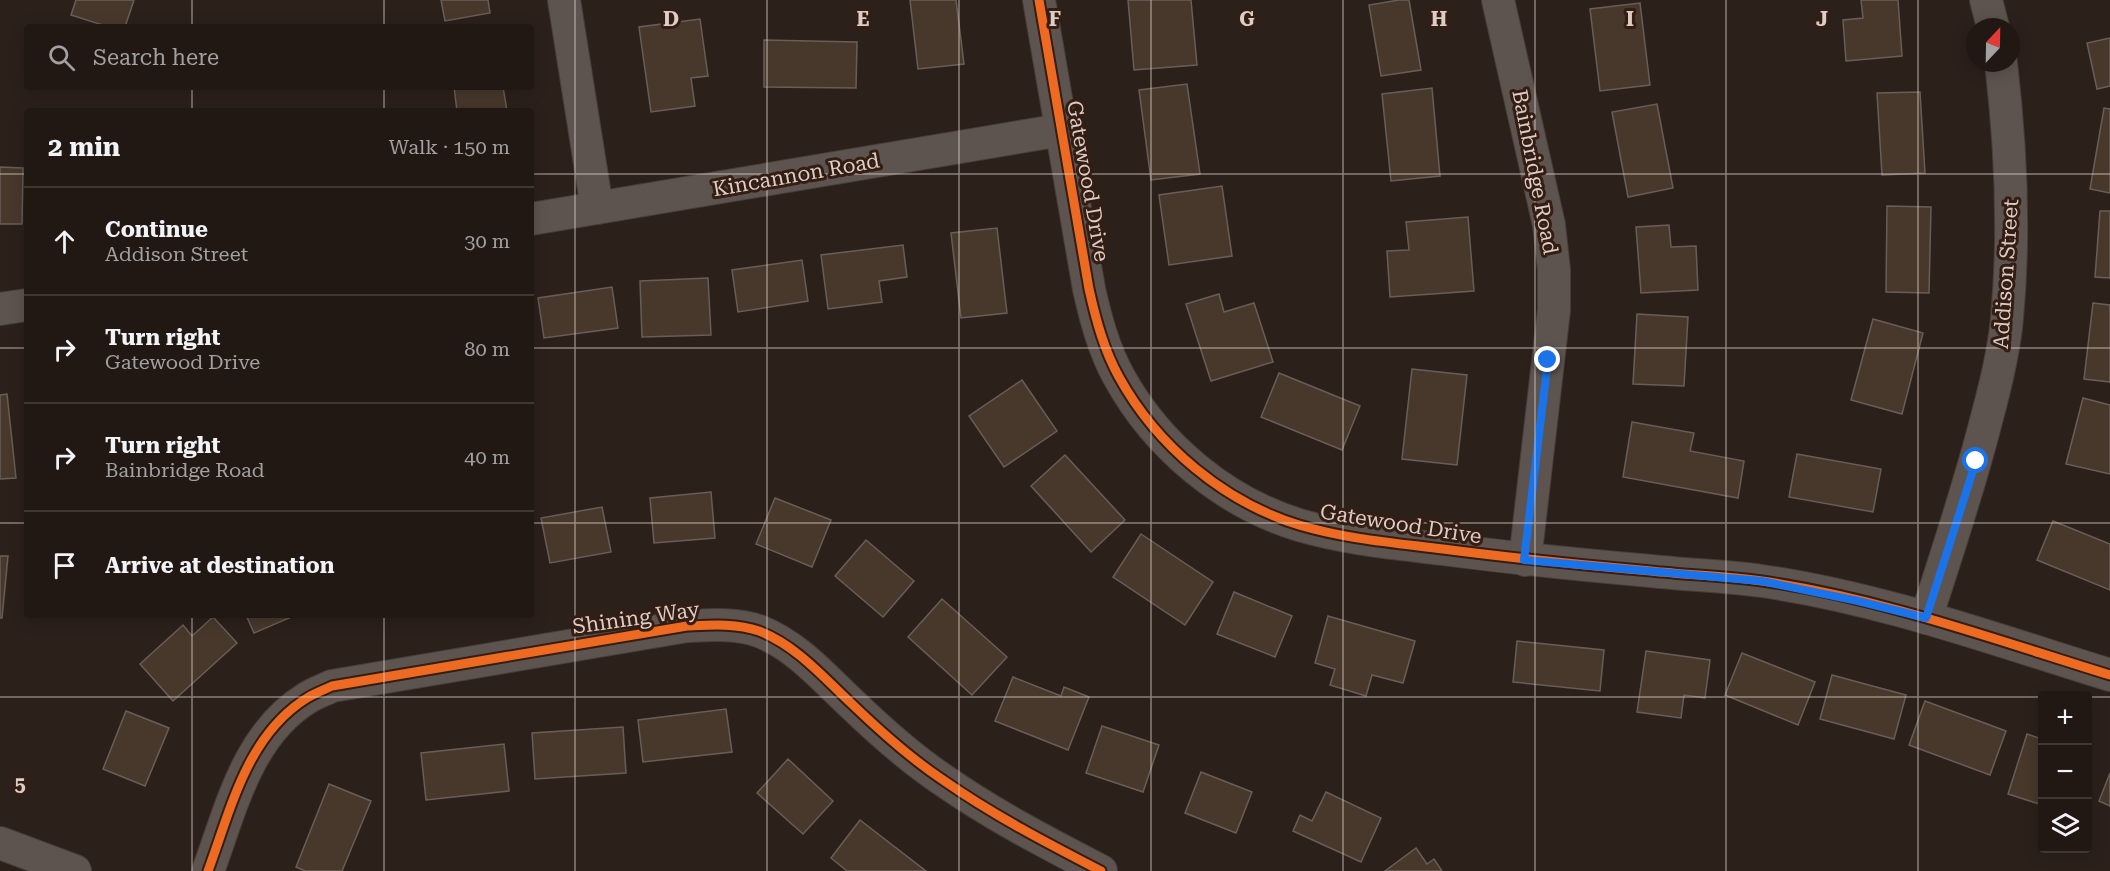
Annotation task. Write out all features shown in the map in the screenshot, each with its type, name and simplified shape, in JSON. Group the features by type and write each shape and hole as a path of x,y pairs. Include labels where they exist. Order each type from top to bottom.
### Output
{"street":[{"path":"564,0 597,208"},
{"name":"Gatewood Drive","path":"1039,0 1089,289 1099,332 1118,375 1142,415 1174,449 1209,480 1247,504 1297,524 1339,536 1524,560 1761,581 1846,598 1926,618 2110,675"},
{"name":"Bainbridge Road","path":"1498,0 1549,225 1554,270 1554,310 1524,560"},
{"path":"1986,0 1991,18"},
{"name":"Addison Street","path":"1926,618 1976,461 1996,384 2007,320 2012,196 2002,72"},
{"name":"Kincannon Road","path":"534,218 1061,130"},
{"path":"0,309 24,305"},
{"name":"Shining Way","path":"208,871 246,770 261,741 281,718 307,698 332,686 687,626 727,624 759,631 788,646 816,667 888,738 942,780 1011,824 1101,871"},
{"path":"0,843 75,871"}],"building":[{"path":"76,0 134,0 126,24 100,24 71,15"},
{"path":"441,0 488,0 490,13 445,21"},
{"path":"910,0 956,0 964,64 918,69"},
{"path":"1128,0 1191,0 1197,65 1134,70"},
{"path":"1409,0 1421,70 1381,76 1369,5"},
{"path":"1861,0 1898,0 1902,56 1846,61 1843,20 1863,18"},
{"path":"1640,3 1650,85 1600,91 1590,9"},
{"path":"700,19 708,76 691,78 695,106 651,112 639,27"},
{"path":"2110,38 2110,86 2097,89 2087,43"},
{"path":"764,40 857,42 856,88 764,87"},
{"path":"1187,84 1200,174 1151,180 1139,90"},
{"path":"1432,88 1440,176 1391,181 1382,94"},
{"path":"454,90 504,90 506,108 457,108"},
{"path":"1920,92 1925,173 1882,175 1877,93"},
{"path":"1657,104 1673,188 1628,197 1612,112"},
{"path":"2104,108 2110,109 2110,193 2090,189"},
{"path":"0,167 23,168 22,224 0,224"},
{"path":"1222,186 1232,256 1169,265 1159,195"},
{"path":"1887,206 1931,207 1929,293 1886,292"},
{"path":"2100,211 2110,211 2110,278 2095,277"},
{"path":"1468,217 1474,291 1390,297 1387,251 1409,250 1406,222"},
{"path":"1669,225 1671,247 1696,246 1698,290 1641,293 1636,227"},
{"path":"997,228 1007,313 961,318 951,233"},
{"path":"903,245 907,277 879,281 882,302 828,309 821,255"},
{"path":"802,260 808,301 738,312 732,270"},
{"path":"708,278 711,335 642,337 640,281"},
{"path":"612,287 618,328 544,338 538,298"},
{"path":"1219,294 1224,312 1254,303 1273,362 1211,381 1186,304"},
{"path":"2093,303 2110,305 2110,382 2084,379"},
{"path":"1637,314 1688,317 1684,386 1633,384"},
{"path":"1873,319 1923,333 1902,414 1851,400"},
{"path":"1412,369 1467,375 1457,465 1402,459"},
{"path":"1279,373 1360,406 1342,450 1261,417"},
{"path":"1022,380 1057,431 1004,467 969,416"},
{"path":"7,394 16,478 0,479 0,395"},
{"path":"2083,398 2110,405 2110,474 2066,464"},
{"path":"1632,422 1694,433 1690,451 1744,461 1738,498 1623,477"},
{"path":"1797,454 1881,469 1873,512 1789,497"},
{"path":"1065,455 1125,520 1091,552 1031,486"},
{"path":"711,492 715,538 654,543 650,498"},
{"path":"775,498 831,520 812,567 756,544"},
{"path":"602,507 611,552 550,563 541,518"},
{"path":"2053,521 2110,544 2110,590 2037,560"},
{"path":"1141,534 1213,582 1185,625 1113,577"},
{"path":"866,540 914,581 883,617 835,576"},
{"path":"0,556 8,556 2,618 0,618"},
{"path":"1234,592 1292,616 1275,657 1217,634"},
{"path":"942,599 1007,657 972,695 908,637"},
{"path":"1328,616 1415,641 1403,683 1372,675 1366,696 1330,685 1335,669 1315,663"},
{"path":"214,618 237,643 173,701 140,664 183,625 192,636"},
{"path":"247,618 289,618 254,633"},
{"path":"1517,641 1604,650 1600,691 1513,682"},
{"path":"1646,651 1710,660 1705,698 1684,695 1681,718 1637,712"},
{"path":"1742,653 1815,682 1798,725 1725,695"},
{"path":"1832,675 1906,695 1894,739 1820,719"},
{"path":"1013,677 1061,696 1064,687 1089,697 1068,750 995,721"},
{"path":"1925,701 2006,731 1990,775 1909,745"},
{"path":"726,709 732,752 643,762 638,720"},
{"path":"126,711 169,728 145,786 103,769"},
{"path":"1102,726 1159,745 1143,792 1086,773"},
{"path":"623,727 626,773 535,779 532,733"},
{"path":"2027,734 2038,738 2038,804 2008,794"},
{"path":"504,744 509,791 426,800 421,753"},
{"path":"788,759 833,801 803,834 757,793"},
{"path":"1201,772 1252,792 1236,833 1185,813"},
{"path":"2110,773 2110,806 2099,801"},
{"path":"329,784 371,801 342,871 305,871 296,867"},
{"path":"1326,792 1381,818 1361,862 1293,831 1300,815 1312,821"},
{"path":"860,820 926,871 847,871 831,858"},
{"path":"1416,848 1427,864 1434,859 1442,871 1385,871"}],"cycle path":[{"path":"1039,0 1089,289 1105,345 1119,377 1153,426 1173,448 1219,486 1271,515 1335,534 1495,555 1748,579 1806,588 1938,621 2110,675"},
{"path":"208,871 234,799 255,753 269,732 286,714 313,695 332,686 687,626 714,625 750,628 773,637 809,663 884,734 931,772 1001,817 1101,871"}],"route":[{"path":"1548,360 1524,560 1761,581 1926,618 1976,461"}]}
